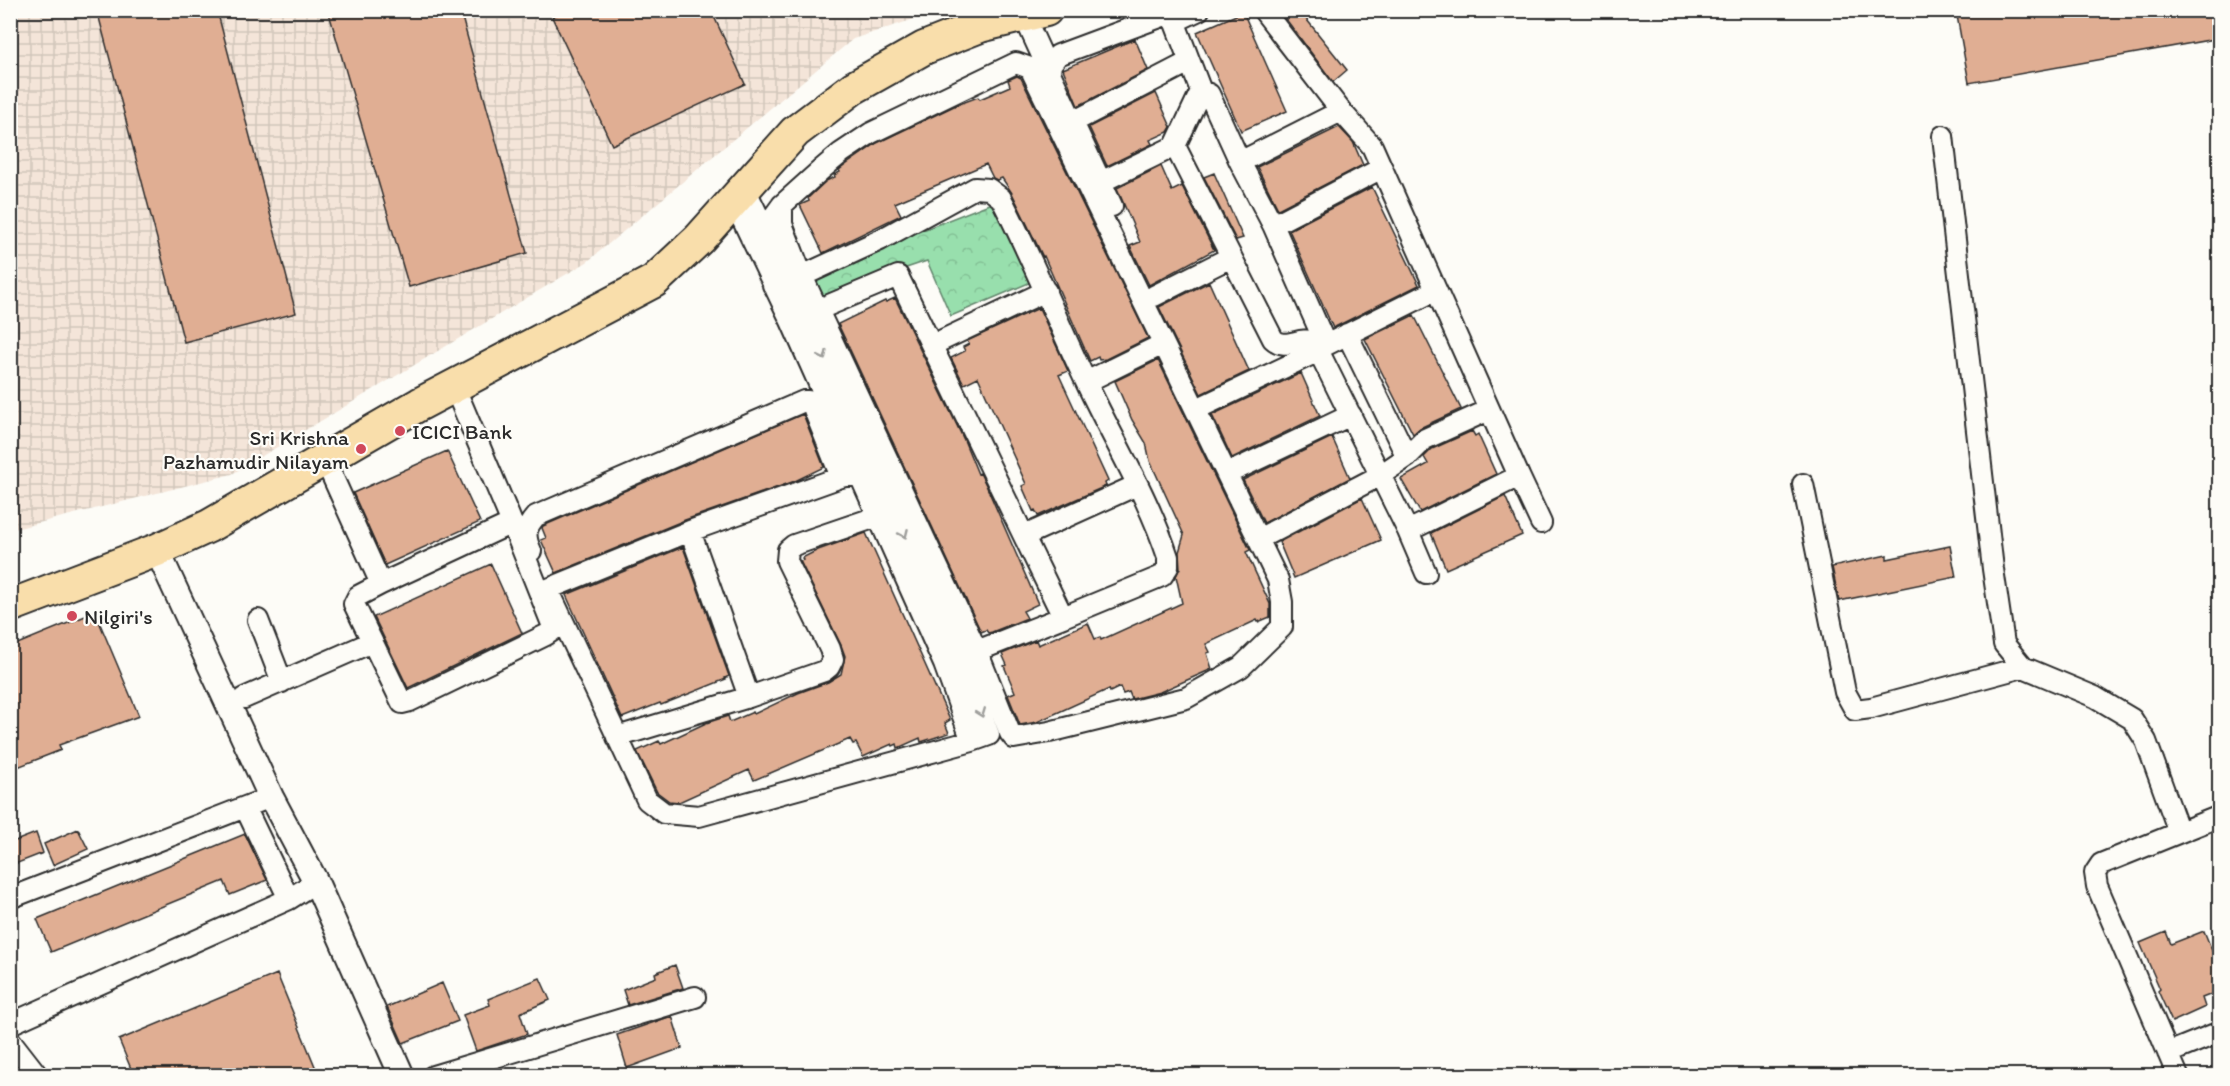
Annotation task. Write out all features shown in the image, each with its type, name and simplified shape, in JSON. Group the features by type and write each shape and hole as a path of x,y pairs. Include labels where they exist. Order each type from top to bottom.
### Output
{"main road":[{"path":"10,606 157,550 209,526 454,386 654,281 699,239 795,132 853,88 924,48 980,26 1035,13"}],"street":[{"path":"1050,73 1050,64 1058,55 1172,15 1199,10"},
{"path":"1263,10 1341,111 1372,146 1541,523"},
{"path":"1035,13 1050,73 1292,588"},
{"path":"1172,15 1201,91 1209,94 1240,162 1273,225 1326,345 1436,290"},
{"path":"1072,122 1189,62"},
{"path":"757,233 782,205 841,153 871,133 1016,63 1025,64 1033,73 1278,580 1282,602 1282,627 1240,667 1186,698 1049,732 1014,738 960,658 879,516 857,470 804,315 787,280 782,205"},
{"path":"1101,182 1175,146 1201,91"},
{"path":"1240,162 1341,111"},
{"path":"1943,136 1993,568 2004,644 2023,667 2095,697 2132,719 2146,741 2179,832"},
{"path":"1175,146 1273,339 1284,346 1302,340 1314,342 1408,531 1425,573"},
{"path":"1273,225 1382,168"},
{"path":"787,280 880,240 975,188 982,187 995,192 1001,198 1046,291 1086,382 1165,546 1168,567 1162,576 960,658"},
{"path":"739,196 757,233 787,280 804,315 960,658 989,735 699,816 664,813 647,800 548,589 525,535 530,523 536,516 804,401 808,401 857,470"},
{"path":"1154,296 1231,257"},
{"path":"804,315 898,276 1063,616"},
{"path":"932,345 1046,291"},
{"path":"1347,334 1407,457"},
{"path":"1086,382 1163,344"},
{"path":"1205,405 1319,351"},
{"path":"454,386 512,524 553,627 552,631 402,703 354,604 358,596 512,524"},
{"path":"1266,535 1379,476 1407,457 1425,439 1489,410"},
{"path":"1235,470 1351,415"},
{"path":"325,460 381,584"},
{"path":"548,589 690,531 857,470"},
{"path":"1408,531 1519,476"},
{"path":"1803,484 1845,692 1856,710 1871,708 2023,667"},
{"path":"1024,536 1137,485"},
{"path":"617,737 749,697 824,671 829,667 833,659 830,649 787,561 786,554 794,545 879,516"},
{"path":"879,516 941,688 966,743"},
{"path":"690,531 749,697"},
{"path":"157,550 271,796 316,882 402,1076"},
{"path":"258,620 282,682"},
{"path":"244,698 372,642"},
{"path":"10,897 271,796"},
{"path":"245,807 289,899"},
{"path":"2178,1076 2097,886 2095,873 2101,864 2220,816"},
{"path":"10,1024 289,899 316,882"},
{"path":"433,1076 695,997"},
{"path":"2168,1053 2220,1032"},
{"path":"10,1040 38,1076"}],"shaded area":[{"path":"11,11 939,11 853,39 587,262 232,474 11,530"}],"green space":[{"path":"994,202 1036,280 951,316 927,261 823,296 806,274 832,266"}],"building":[{"path":"97,10 217,10 296,313 184,342"},
{"path":"328,10 460,10 527,253 409,287"},
{"path":"567,10 711,10 745,84 612,145 552,17"},
{"path":"1279,10 1299,10 1347,70 1333,82"},
{"path":"1956,10 2220,10 2220,38 1969,83"},
{"path":"1243,12 1287,111 1241,131 1197,32"},
{"path":"1135,39 1148,70 1078,106 1063,69"},
{"path":"1017,76 1021,78 1148,338 1106,359 1099,360 1098,357 1090,361 1044,256 1012,193 1002,178 997,180 993,178 986,164 895,203 901,215 823,253 800,205 809,201 808,198 826,181 835,177 834,175 840,172 839,170 877,143 954,106 978,97 980,99 1010,86 1008,80"},
{"path":"1156,93 1171,127 1168,132 1150,140 1152,144 1107,166 1089,127"},
{"path":"1339,127 1353,142 1363,165 1278,209 1257,167"},
{"path":"1161,166 1172,191 1182,186 1214,250 1149,285 1130,246 1140,242 1117,188"},
{"path":"1214,173 1243,238 1236,240 1204,177"},
{"path":"1372,187 1419,285 1333,328 1289,230"},
{"path":"1209,282 1249,371 1201,394 1159,307"},
{"path":"895,298 964,440 978,474 980,473 986,485 1038,604 1023,611 1027,618 992,632 988,633 986,630 981,632 838,324"},
{"path":"1039,308 1068,371 1059,375 1108,481 1105,483 1106,486 1038,516 1035,510 1033,511 1022,486 1026,484 978,377 964,384 951,358 965,351 963,347 969,344 967,341"},
{"path":"1414,315 1461,409 1420,428 1413,434 1365,339"},
{"path":"1158,360 1250,550 1246,552 1270,604 1270,617 1258,622 1257,620 1206,644 1210,652 1207,653 1212,669 1160,692 1132,699 1129,692 1123,694 1120,687 1110,692 1109,689 1037,722 1020,725 1008,695 1015,692 1004,666 1007,665 1002,654 1036,640 1038,645 1088,623 1095,639 1100,637 1101,640 1182,603 1176,576 1180,568 1179,552 1184,535 1150,461 1146,443 1132,420 1115,381"},
{"path":"1301,373 1320,416 1232,458 1212,415"},
{"path":"803,414 824,467 795,481 685,520 556,573 541,540 546,538 543,526"},
{"path":"1472,431 1475,436 1478,434 1496,474 1420,512 1401,479 1428,464 1424,457 1432,449"},
{"path":"1332,437 1350,478 1264,523 1243,480"},
{"path":"447,451 480,522 385,565 353,493"},
{"path":"1505,496 1522,535 1446,569 1431,533"},
{"path":"1362,498 1381,540 1294,578 1279,542"},
{"path":"866,533 950,720 945,723 949,733 921,742 920,738 898,748 897,744 893,746 892,744 863,757 856,743 853,744 850,739 754,780 749,770 679,802 669,801 657,792 637,751 659,741 661,744 706,723 728,716 730,722 753,712 754,714 798,693 828,682 841,674 845,656 800,561 818,550"},
{"path":"1950,546 1956,577 1839,601 1832,567 1887,555 1887,559"},
{"path":"683,547 729,676 661,705 660,703 622,718 566,595"},
{"path":"491,564 522,633 408,688 374,617"},
{"path":"95,612 139,716 59,745 61,750 10,770 10,647"},
{"path":"78,829 88,849 53,865 44,844"},
{"path":"36,833 43,853 10,866 10,843"},
{"path":"245,834 267,880 230,895 224,881 51,952 37,919"},
{"path":"2204,931 2220,970 2220,991 2202,998 2205,1007 2172,1022 2140,943 2166,932 2171,944"},
{"path":"675,965 683,988 628,1005 623,990 656,977 655,973"},
{"path":"277,974 319,1076 134,1076 119,1040"},
{"path":"540,978 550,1000 520,1013 527,1034 476,1051 463,1015 490,1005 488,999"},
{"path":"442,983 458,1021 403,1043 387,1007"},
{"path":"672,1016 682,1048 627,1068 617,1035"}],"place":[{"name":"ICICI Bank","path":"400,431"},
{"name":"Sri Krishna Pazhamudir Nilayam","path":"361,449"},
{"name":"Nilgiri's","path":"72,616"}]}
